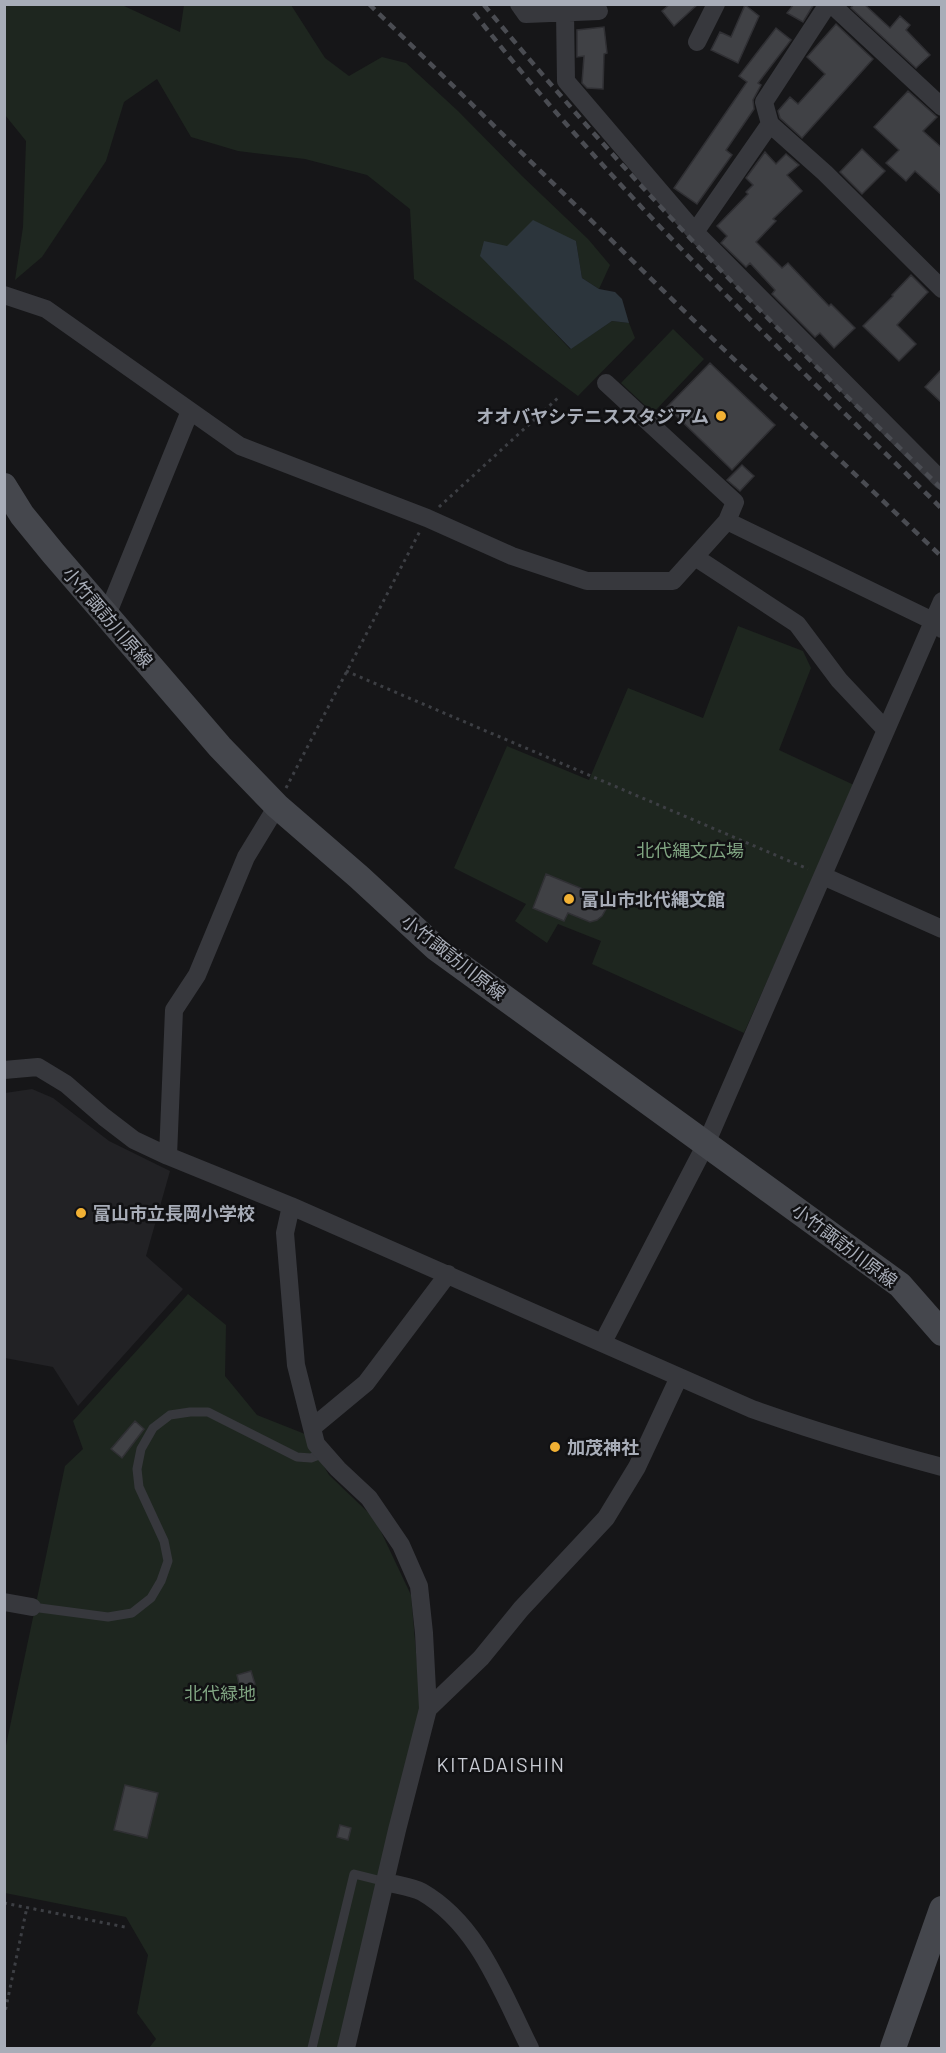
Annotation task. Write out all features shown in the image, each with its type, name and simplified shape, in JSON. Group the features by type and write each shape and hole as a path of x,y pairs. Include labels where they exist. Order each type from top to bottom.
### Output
{"main road":[{"name":"小竹諏訪川原線","path":"4,486 22,514 107,615 220,747 277,806 436,948 900,1285 942,1333"},
{"path":"893,2049 942,1909"}],"street":[{"path":"519,4 526,14 599,11"},
{"path":"942,107 829,4 764,102 770,124 825,174 942,289"},
{"path":"697,42 713,6"},
{"path":"565,12 567,81 694,232 942,481"},
{"path":"694,232 770,124"},
{"path":"4,295 46,309 240,446 427,518 512,556 586,581 673,581 727,521 735,502 606,383"},
{"path":"107,615 190,411"},
{"path":"727,521 937,625"},
{"path":"695,557 797,624 839,680 886,730"},
{"path":"603,1342 706,1144 886,730 937,625 942,601"},
{"path":"168,1156 174,1010 197,975 246,857 277,806"},
{"path":"824,876 942,929"},
{"path":"4,1070 38,1067 66,1084 134,1140 448,1274 752,1408 796,1424 942,1467"},
{"path":"291,1206 285,1233 296,1365 316,1444 338,1469 369,1498 401,1545 419,1586 424,1633 428,1709 346,2049"},
{"path":"313,1427 366,1383 448,1274"},
{"path":"428,1709 481,1658 521,1609 606,1518 637,1467 679,1377"},
{"path":"4,1602 32,1607"},
{"path":"387,1882 420,1891 447,1911 478,1945 530,2049"}],"lane":[{"path":"32,1607 108,1617 132,1613 151,1598 168,1562 164,1540 139,1487 137,1469 141,1449 153,1428 170,1415 208,1412 297,1457 311,1458 324,1453"},
{"path":"312,2049 354,1874 387,1882"}],"path":[{"path":"277,806 427,518 560,396"},
{"path":"346,671 824,876"},
{"path":"4,1903 125,1927"},
{"path":"4,2017 27,1907"}],"shaded area":[{"path":"533,220 576,241 582,278 599,289 615,292 622,299 629,323 612,321 571,349 480,256 484,241 507,246"},
{"name":"富山市立長岡小学校","path":"32,1089 53,1098 109,1141 170,1171 146,1256 183,1289 78,1406 53,1367 5,1358 5,1093"}],"green space":[{"path":"4,5 122,5 180,32 184,5 291,5 325,58 349,76 382,57 406,63 588,239 610,265 599,289 582,278 576,241 524,300 570,349 612,321 629,323 635,338 578,396 414,279 410,209 367,175 305,159 238,151 191,137 157,79 124,102 106,161 42,257 15,280 23,227 26,141 5,115"},
{"path":"673,329 704,359 653,413 621,383"},
{"name":"北代縄文広場","path":"738,626 803,651 811,668 779,750 854,785 744,1033 592,964 601,941 558,924 547,943 515,921 526,904 454,868 507,746 589,780 628,688 703,718"},
{"name":"北代緑地","path":"188,1294 226,1325 225,1376 257,1415 305,1434 329,1475 375,1519 411,1595 421,1709 342,2048 149,2048 156,2039 137,2013 148,1955 126,1917 5,1893 5,1750 65,1466 83,1449 73,1421"}],"building":[{"path":"670,4 698,4 674,26 662,11"},
{"path":"794,4 814,4 803,22 787,13"},
{"path":"854,4 864,4 890,28 900,16 910,25 906,30 930,55 916,68 851,8"},
{"path":"745,5 759,16 738,63 711,50 720,32 731,37"},
{"path":"836,24 873,59 802,138 780,118 778,111 790,97 798,104 825,74 807,57"},
{"path":"604,27 607,53 604,54 603,89 587,88 582,83 584,56 577,57 577,30"},
{"path":"776,28 791,40 758,83 761,85 753,100 754,109 726,150 732,155 697,204 674,188 747,82 739,76"},
{"path":"908,91 937,117 923,131 942,148 942,195 915,171 906,181 886,163 899,150 874,127"},
{"path":"862,149 885,171 862,194 840,172"},
{"path":"765,152 776,164 786,154 799,165 787,175 802,191 773,219 776,221 756,242 782,268 788,263 829,306 831,304 855,328 834,348 820,333 815,337 772,294 775,290 750,263 746,267 721,243 727,236 717,226 748,194 746,192 753,185 746,178"},
{"path":"911,275 928,292 897,325 916,344 899,361 863,326"},
{"name":"オオバヤシテニススタジアム","path":"710,363 775,425 732,470 667,407"},
{"path":"942,369 942,403 925,387"},
{"path":"742,465 754,476 740,491 727,480"},
{"name":"富山市北代縄文館","path":"546,874 600,896 605,902 606,909 602,916 590,922 568,913 564,921 533,908"},
{"path":"135,1421 144,1429 122,1458 111,1449"},
{"path":"251,1671 255,1684 240,1688 237,1675"},
{"path":"125,1785 158,1793 147,1838 114,1830"},
{"path":"340,1825 351,1828 348,1840 337,1837"}],"railway":[{"path":"369,4 717,343 942,557"},
{"path":"484,5 584,122 688,236 942,489"},
{"path":"474,13 583,144 641,206 760,329 942,509"}],"place":[{"name":"オオバヤシテニススタジアム","path":"721,416"},
{"name":"富山市北代縄文館","path":"569,899"},
{"name":"富山市立長岡小学校","path":"81,1213"},
{"name":"加茂神社","path":"555,1447"}],"district":[{"name":"KITADAISHIN","path":"501,1764"}]}
